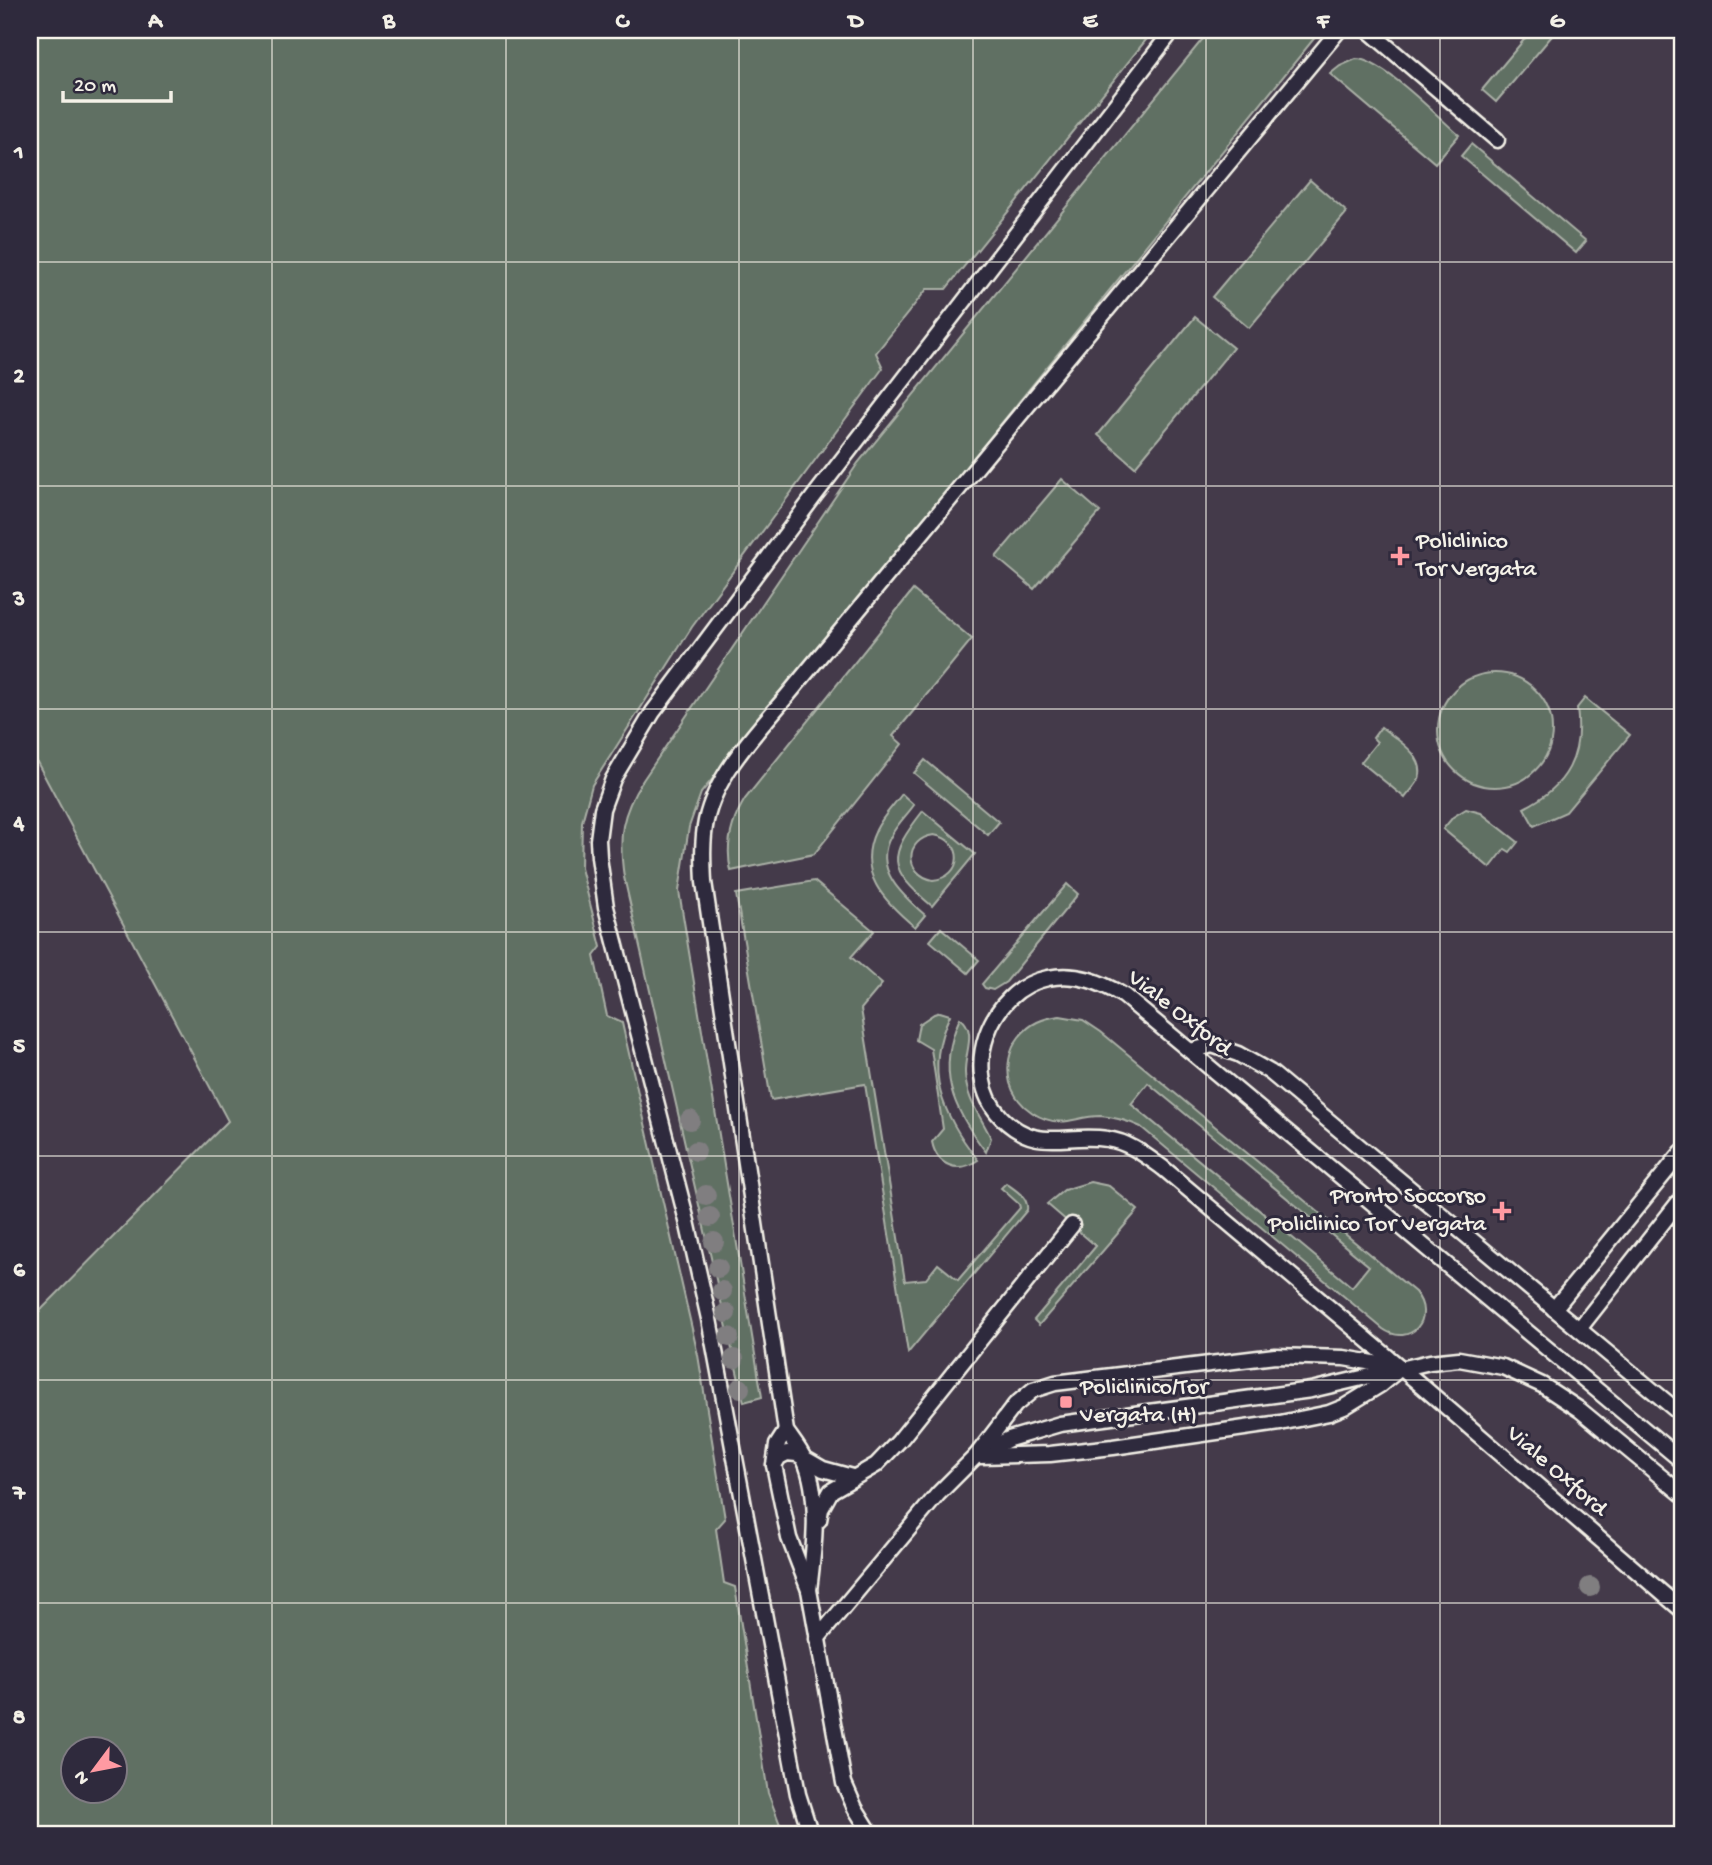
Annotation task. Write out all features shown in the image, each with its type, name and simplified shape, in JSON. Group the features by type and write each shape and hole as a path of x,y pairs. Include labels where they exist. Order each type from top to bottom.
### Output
{"lane":[{"path":"811,1835 798,1794 728,1412 698,1269 610,926 599,857 602,809 613,779 653,712 823,484 1173,30"},
{"path":"816,1535 811,1489 804,1459 786,1431 704,882 704,840 711,807 730,770 796,685 1339,30"},
{"path":"1368,30 1497,141"},
{"name":"Viale Oxford","path":"1682,1461 1136,1004 1091,979 1060,976 1025,986 1002,1008 984,1041 981,1073 993,1108 1017,1130 1043,1140 1106,1139 1122,1142 1143,1154 1182,1183 1401,1368 1682,1610"},
{"path":"1191,1051 1212,1045 1238,1054 1270,1072 1682,1415"},
{"path":"1554,1309 1682,1152"},
{"path":"1579,1329 1682,1198"},
{"path":"809,1590 816,1535 825,1499 831,1491 852,1477 876,1465 900,1441 1072,1225"},
{"path":"817,1639 922,1513 976,1456 1016,1405 1033,1390 1055,1383 1275,1356 1344,1358 1401,1368"},
{"path":"976,1456 1025,1433 1060,1424 1311,1390 1401,1368 1459,1359 1503,1367 1580,1410 1682,1494"},
{"path":"976,1456 1088,1450 1290,1421 1344,1407 1380,1385 1401,1368"},
{"path":"786,1431 776,1445 774,1465 785,1523 809,1590 844,1783 855,1808 872,1835"},
{"path":"774,1465 779,1457 786,1453 797,1454 823,1469 852,1477"}],"green space":[{"path":"30,30 1154,30 946,289 927,289 876,353 883,368 692,627 592,785 582,822 581,868 601,947 594,956 607,1016 622,1023 698,1355 725,1519 716,1529 724,1583 735,1587 768,1793 784,1835 30,1835 30,1321 228,1121 30,749"},
{"path":"1210,30 1321,30 701,793 689,827 679,891 762,1397 744,1402 624,877 621,849 626,815 643,780 858,463"},
{"path":"1532,30 1557,30 1496,102 1482,90"},
{"path":"1356,59 1367,61 1394,78 1459,135 1435,163 1330,74"},
{"path":"1471,144 1586,241 1576,253 1461,156"},
{"path":"1310,180 1347,212 1249,328 1212,297"},
{"path":"1195,317 1233,348 1135,467 1098,435"},
{"path":"1062,479 1100,512 1034,589 996,557"},
{"path":"913,590 972,639 893,736 902,744 814,854 731,871 730,834 745,799"},
{"path":"1495,673 1517,678 1535,690 1547,708 1552,730 1547,752 1535,770 1517,782 1495,787 1473,782 1455,770 1443,752 1438,730 1443,708 1455,690 1473,678"},
{"path":"1585,698 1630,735 1566,812 1534,826 1524,808 1552,790 1569,767 1577,740 1577,708"},
{"path":"1381,727 1409,749 1419,763 1419,779 1405,798 1361,762 1377,742 1373,738"},
{"path":"925,760 999,822 988,835 914,773"},
{"path":"902,794 914,805 891,836 885,860 893,881 925,915 915,927 884,897 871,873 869,860 870,845 876,830"},
{"path":"1466,809 1481,813 1518,842 1510,852 1505,849 1490,868 1443,829 1453,817"},
{"path":"923,811 975,854 932,906 907,882 897,862 898,851","holes":["934,835 944,838 955,851 955,866 943,877 933,880 923,877 913,864 913,849 924,838"]},
{"path":"814,881 874,931 851,957 882,984 861,1009 905,1281 926,1279 938,1264 958,1280 1020,1208 1001,1188 1006,1183 1021,1194 1027,1205 1027,1210 908,1353 865,1084 771,1100 736,894"},
{"path":"1067,884 1078,894 1006,982 993,990 985,988 982,984"},
{"path":"941,928 979,960 968,973 930,941"},
{"path":"940,1012 950,1015 938,1055 940,1092 955,1126 978,1160 956,1167 938,1157 932,1142 943,1129 931,1049 916,1040 919,1024"},
{"path":"1060,1016 1083,1020 1101,1032 1415,1292 1423,1311 1422,1320 1417,1327 1402,1335 1383,1329 1141,1127 1100,1116 1059,1122 1041,1117 1025,1107 1013,1092 1010,1083 1008,1065 1011,1053 1019,1037 1028,1028 1042,1020","holes":["1148,1083 1369,1266 1352,1287 1131,1104"]},
{"path":"960,1018 968,1029 969,1036 965,1065 968,1091 991,1138 986,1152 964,1120 951,1088 949,1055"},
{"path":"1090,1182 1109,1186 1138,1210 1039,1325 1034,1320 1096,1246 1047,1204 1064,1190"}],"place":[{"name":"Policlinico Tor Vergata","path":"1400,556"},
{"name":"Pronto Soccorso Policlinico Tor Vergata","path":"1502,1211"},
{"name":"Policlinico/Tor Vergata (H)","path":"1066,1402"}]}
